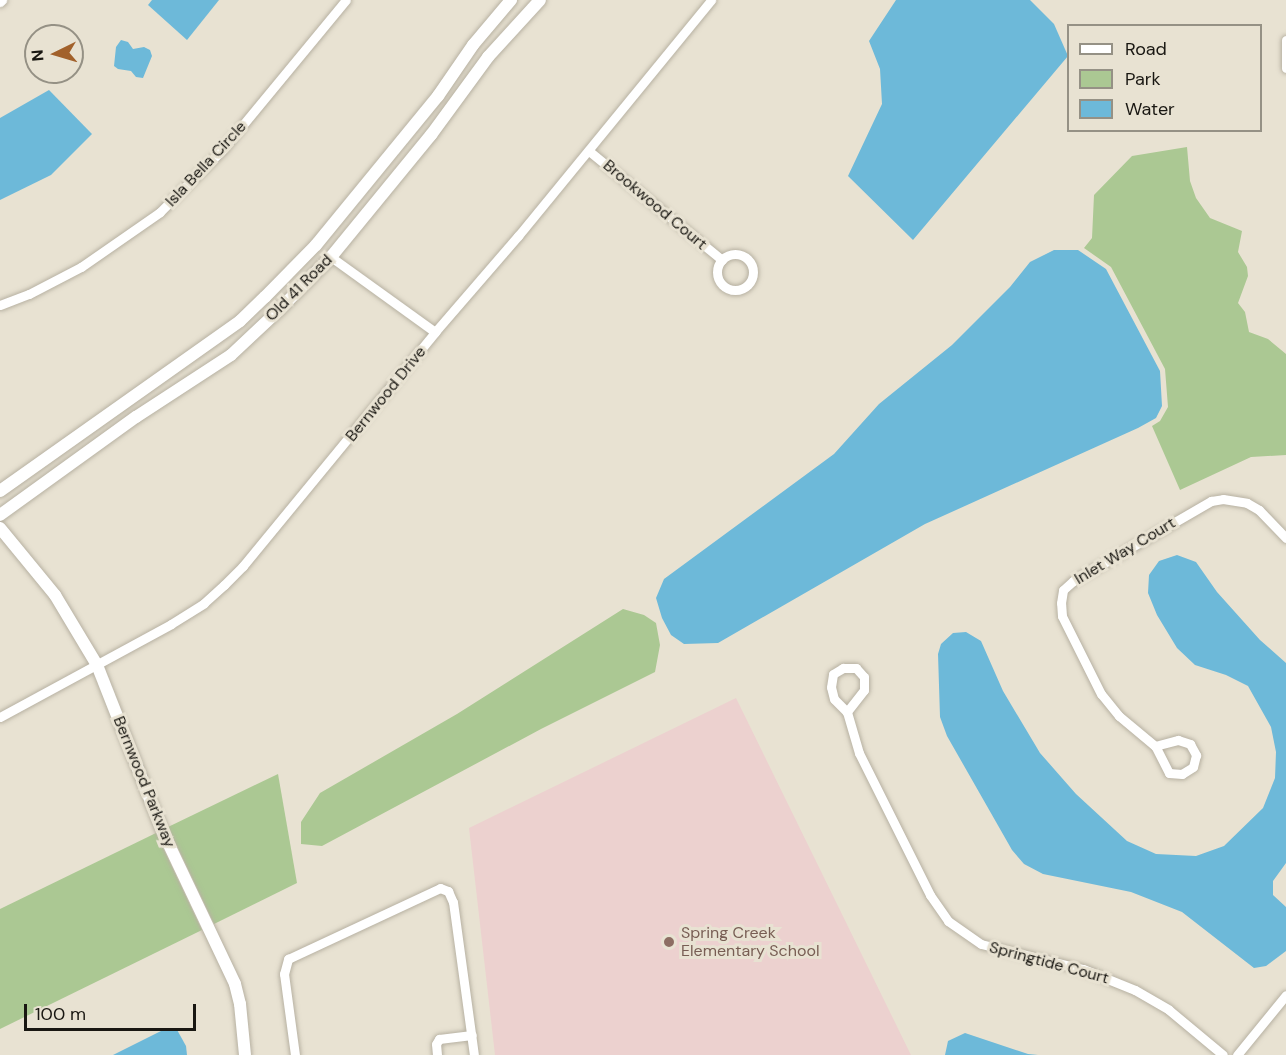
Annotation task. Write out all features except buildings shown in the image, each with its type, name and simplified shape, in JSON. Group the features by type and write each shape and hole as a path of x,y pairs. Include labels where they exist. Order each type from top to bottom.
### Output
{"street":[{"name":"Isla Bella Circle","path":"0,305 29,294 81,267 160,212 223,149 346,0"},
{"name":"Old 41 Road","path":"0,491 240,321 316,245 438,96 473,45 511,0"},
{"name":"Old 41 Road","path":"0,515 136,417 231,355 331,257 431,135 488,57 540,0"},
{"name":"Bernwood Drive","path":"0,717 97,665 204,603 224,585 311,485 435,332 589,151 711,0"},
{"path":"1286,40 1286,68"},
{"name":"Brookwood Court","path":"589,151 722,260"},
{"path":"316,245 435,332"},
{"name":"Inlet Way Court","path":"1155,746 1178,740 1190,744 1196,755 1193,767 1182,774 1169,773 1155,746 1119,716 1101,694 1062,616 1063,590 1073,581 1211,501 1235,499 1247,503 1259,510 1286,538"},
{"name":"Bernwood Parkway","path":"0,528 56,595 97,665 162,830 235,984 240,1004 244,1055"},
{"name":"Springtide Court","path":"847,712 864,690 864,677 856,668 843,668 833,674 831,687 834,699 847,712 859,753 930,895 948,921 981,944 1083,969 1135,990 1169,1010 1223,1055"},
{"path":"295,1055 284,970 288,959 436,889 448,891 453,902 474,1055"},
{"path":"1237,1055 1286,995"},
{"path":"437,1055 436,1044 439,1039 472,1035"}],"shaded area":[{"name":"Spring Creek Elementary School","path":"736,698 911,1055 495,1055 469,828"}],"green space":[{"path":"1187,147 1190,181 1196,198 1210,218 1242,231 1238,252 1247,267 1248,276 1238,303 1245,312 1249,332 1268,339 1286,354 1286,455 1251,457 1180,490 1152,426 1160,421 1168,407 1165,369 1111,267 1084,248 1092,238 1094,195 1132,156"},
{"path":"623,609 644,615 656,623 660,645 655,672 541,729 322,846 301,844 301,822 320,793 457,714"},
{"path":"278,774 297,883 214,924 168,827"},
{"path":"156,833 202,930 0,1029 0,909"}],"water":[{"path":"152,0 219,0 187,40 148,5"},
{"path":"896,0 1030,0 1054,24 1067,54 1067,57 913,240 848,176 882,104 880,69 869,41"},
{"path":"121,40 128,42 133,49 144,47 150,50 152,56 143,78 136,77 131,71 114,66 116,47"},
{"path":"49,90 92,134 51,175 0,200 0,118"},
{"path":"1054,250 1078,250 1106,269 1160,371 1162,406 1156,418 925,524 718,643 684,644 671,635 662,618 656,598 664,579 834,454 879,404 952,345 1010,287 1030,262"},
{"path":"1177,555 1196,562 1217,592 1260,640 1286,663 1286,863 1273,881 1273,895 1286,907 1286,951 1266,966 1254,968 1182,912 1131,892 1043,874 1024,864 1012,850 947,736 940,717 938,654 941,644 953,633 966,632 981,641 1003,691 1040,753 1076,794 1127,841 1156,854 1196,856 1224,846 1263,808 1275,778 1276,752 1271,727 1248,686 1226,675 1195,665 1177,648 1157,615 1148,593 1149,575 1159,561"},
{"path":"176,1028 186,1046 187,1055 113,1055 165,1029"},
{"path":"965,1033 1028,1054 1038,1055 945,1055 948,1041"}],"place":[{"name":"Spring Creek Elementary School","path":"669,942"}]}
